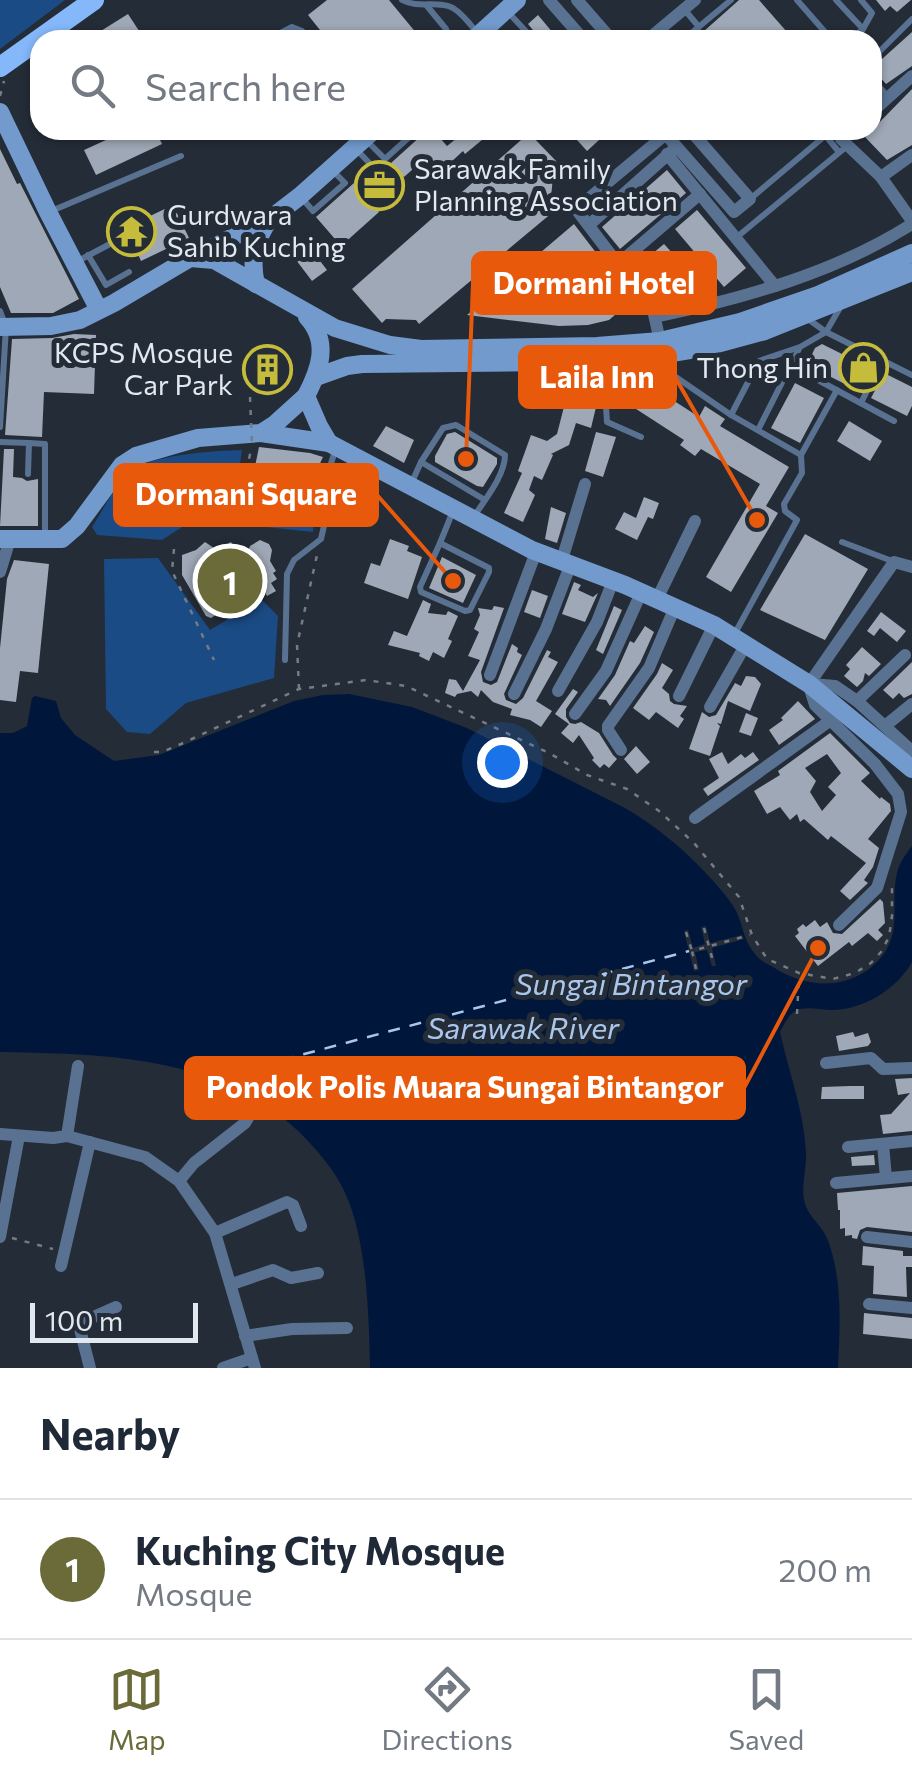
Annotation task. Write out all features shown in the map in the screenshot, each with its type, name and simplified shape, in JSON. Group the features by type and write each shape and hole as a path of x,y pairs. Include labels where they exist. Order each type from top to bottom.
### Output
{"main road":[{"path":"52,30 94,0"},
{"path":"489,30 512,5"},
{"path":"0,67 30,46"},
{"path":"0,112 48,212 82,259 99,310"},
{"path":"2,322 50,326 80,320 190,258 270,220 362,140"},
{"path":"256,284 252,266 256,240 270,220"},
{"path":"190,258 214,260 335,328 390,345 421,349 660,341 740,322 818,295 912,253"},
{"path":"316,377 362,364 547,362 647,357 702,348 765,331 912,272"},
{"path":"257,438 306,396 316,377 321,353 317,328 300,310"},
{"path":"306,396 319,426 333,445"},
{"path":"5,539 62,539 77,526 122,465 136,456 198,438 257,438 333,445 536,552 714,624 809,684 908,760 912,787"}],"street":[{"path":"548,0 575,30"},
{"path":"577,0 603,30"},
{"path":"660,30 690,4"},
{"path":"882,103 912,76"},
{"path":"655,140 576,209 653,310 660,341"},
{"path":"668,140 700,194 774,286"},
{"path":"672,150 734,212 750,199 699,140"},
{"path":"655,317 774,286 876,248 912,223 881,177 843,149 841,140"},
{"path":"589,224 672,150"},
{"path":"881,177 912,155"},
{"path":"618,264 700,194"},
{"path":"514,694 546,629 585,484"},
{"path":"575,714 606,671 695,521"},
{"path":"0,572 5,539"},
{"path":"490,675 536,552"},
{"path":"809,684 894,562 912,567"},
{"path":"558,692 597,622 613,581"},
{"path":"622,750 608,726 649,668 675,607"},
{"path":"678,696 714,624"},
{"path":"710,706 740,640"},
{"path":"857,701 905,656"},
{"path":"809,684 835,686 857,701 885,726 908,760"},
{"path":"809,684 815,704 875,764 907,808 877,888 838,924"},
{"path":"885,726 912,704"},
{"path":"695,818 831,720"},
{"path":"826,1062 872,1058 883,1069 912,1068"},
{"path":"67,1136 78,1066"},
{"path":"179,1181 194,1163 244,1123 258,1100"},
{"path":"0,1134 67,1136 90,1142 145,1157 179,1181 216,1233 254,1363 224,1368"},
{"path":"0,1235 19,1136"},
{"path":"848,1147 912,1140"},
{"path":"62,1259 90,1142"},
{"path":"883,1144 886,1178"},
{"path":"836,1183 912,1176"},
{"path":"216,1233 287,1202 293,1205 300,1226"},
{"path":"867,1237 912,1242"},
{"path":"232,1284 273,1270 292,1278 318,1273"},
{"path":"869,1304 912,1308"},
{"path":"90,1368 80,1329 116,1307"},
{"path":"245,1336 292,1329 346,1328"}],"lane":[{"path":"402,0 426,5 443,2 477,30"},
{"path":"797,0 823,30"},
{"path":"836,0 863,29 872,13 861,0"},
{"path":"695,30 726,2"},
{"path":"690,4 699,27"},
{"path":"426,5 446,30"},
{"path":"512,5 528,30"},
{"path":"882,50 912,19"},
{"path":"882,90 888,97"},
{"path":"366,140 371,165 391,186"},
{"path":"368,140 385,159 406,140"},
{"path":"750,199 815,140"},
{"path":"736,238 843,149 832,140"},
{"path":"48,212 181,156"},
{"path":"363,172 371,165"},
{"path":"110,244 82,259 106,285 130,272"},
{"path":"876,248 885,266"},
{"path":"731,414 759,361 800,348 826,332 844,301"},
{"path":"804,316 826,332 912,375"},
{"path":"0,427 2,322"},
{"path":"758,430 800,348"},
{"path":"677,352 674,368 678,377"},
{"path":"647,357 800,455"},
{"path":"860,403 882,360"},
{"path":"790,365 894,420"},
{"path":"543,385 592,390 602,395 607,422 641,437"},
{"path":"740,640 797,520 785,511 784,504 802,473 800,455 837,390"},
{"path":"410,487 443,428 462,428 505,455 505,464 472,520"},
{"path":"0,442 44,444 46,540"},
{"path":"28,474 29,443"},
{"path":"286,660 288,574 294,560 321,539 326,517 324,486 333,445"},
{"path":"421,462 485,500"},
{"path":"440,543 489,568 470,610 421,592 420,587 453,510"},
{"path":"842,542 894,562"}],"path":[{"path":"243,484 257,438 250,398"},
{"path":"298,689 298,645 321,539"},
{"path":"174,549 172,571 214,660"},
{"path":"154,752 191,740 298,689 366,680 406,686 587,775 627,789 659,811 694,843 739,897 752,935 767,959 799,973 833,978 855,973 871,963 889,937 892,876"},
{"path":"704,928 714,965"},
{"path":"686,932 696,969"},
{"path":"690,951 752,935"},
{"path":"797,1014 799,973"},
{"path":"258,1100 282,1060"},
{"path":"0,1235 62,1259"}],"shaded area":[{"path":"0,0 65,0 0,49"},
{"path":"242,450 232,520 217,513 193,520 162,540 97,535 92,527 117,486 137,467 182,455"},
{"path":"250,482 316,490 313,532 248,525"},
{"path":"158,558 210,630 261,599 278,616 274,678 186,703 150,734 127,732 106,709 104,559"}],"water":[{"name":"Sarawak River","path":"349,694 412,707 467,728 625,808 676,844 722,890 759,958 802,980 846,981 872,967 883,955 894,925 898,869 912,846 912,962 906,972 867,1002 844,1009 796,1010 780,1032 805,1137 805,1205 827,1238 836,1270 838,1368 370,1368 366,1280 353,1214 329,1166 285,1120 250,1096 212,1078 171,1067 86,1055 0,1052 0,733 13,733 27,726 32,698 56,701 61,718 75,735 114,761 159,755 294,701"}],"pier":[{"path":"706,926 710,943 742,935 744,939 712,948 716,966 712,966 707,950 695,952 699,970 694,971 684,931 688,930 693,948 705,944 701,927"}],"building":[{"path":"327,0 389,0 414,30 320,30 308,15"},
{"path":"739,0 759,0 785,30 705,30"},
{"path":"876,0 911,0 897,12 890,6 885,11"},
{"path":"128,14 138,30 102,30"},
{"path":"538,15 551,30 533,30 528,24"},
{"path":"912,32 912,66 886,84 882,79 882,59"},
{"path":"912,89 912,145 887,160 868,140 882,140 882,120"},
{"path":"106,140 160,140 162,144 96,175 84,150"},
{"path":"416,140 442,140 447,146 454,140 482,140 465,154 463,151 436,176 422,161 404,177 391,163"},
{"path":"521,140 536,140 558,163 554,166 550,208 553,212 419,324 416,320 386,319 382,323 352,289"},
{"path":"577,140 599,140 587,151"},
{"path":"0,149 79,299 53,313 11,313 0,287"},
{"path":"667,170 686,193 620,249 602,227"},
{"path":"371,175 387,191 395,192 341,246 316,217 354,183 356,186"},
{"path":"173,205 189,238 141,261 125,228"},
{"path":"697,210 746,268 724,287 675,229"},
{"path":"574,224 630,297 630,302 609,320 559,326 467,315"},
{"path":"307,244 327,270 312,281 293,256"},
{"path":"664,244 684,266 652,292 634,269"},
{"path":"96,335 94,394 44,392 42,437 5,435 12,339"},
{"path":"822,344 870,368 859,391 807,365 815,348"},
{"path":"884,373 912,387 912,406 907,416 871,398"},
{"path":"795,383 824,398 800,443 771,428"},
{"path":"648,384 699,417 705,406 725,419 720,426 789,467 766,506 778,513 731,592 706,577 760,484 701,449 695,456 680,445 684,440 633,407"},
{"path":"567,395 587,397 597,403 591,428 576,423 569,445 551,454 542,480 534,476 529,490 535,495 523,522 504,513 522,473 518,471 531,435 547,441 557,434"},
{"path":"849,421 882,441 870,461 837,441"},
{"path":"386,426 414,440 404,463 373,446"},
{"path":"455,432 497,458 483,487 435,462 447,434"},
{"path":"596,432 616,437 603,477 585,471"},
{"path":"259,447 323,457 312,480 272,481 253,476"},
{"path":"4,449 14,449 13,477 38,479 38,526 0,526"},
{"path":"339,464 379,486 368,509 350,499 348,508 332,503 331,486"},
{"path":"644,497 659,503 653,519 648,517 637,540 615,529 624,512 636,518"},
{"path":"551,507 566,513 557,543 545,539"},
{"path":"805,534 868,569 825,640 760,610"},
{"path":"390,539 409,546 407,551 422,557 408,599 364,583 371,563 380,566"},
{"path":"260,540 272,550 270,561 277,579 271,583 276,591 267,596 261,586 211,618 206,616 182,575 182,555 205,542 217,550 231,542 244,564 250,546"},
{"path":"442,557 476,575 463,603 429,588"},
{"path":"14,560 49,564 38,673 20,671 16,702 0,700 0,648 7,579"},
{"path":"574,582 581,585 578,590 593,597 598,593 585,622 562,614"},
{"path":"532,590 548,596 540,618 524,612"},
{"path":"423,600 431,604 428,613 446,615 448,611 458,616 444,658 433,652 429,661 420,653 388,645 394,631 407,636"},
{"path":"494,606 504,608 481,672 483,682 497,682 512,644 518,648 522,655 504,694 506,700 516,704 523,698 547,650 551,652 548,657 558,662 536,701 552,711 541,727 510,715 512,709 493,702 481,690 478,697 471,691 455,697 445,693 449,679 456,680 463,691 480,660 468,656 479,632 474,629 480,615 478,608 492,610"},
{"path":"614,606 622,610 603,654 596,650"},
{"path":"881,612 906,631 897,642 880,628 874,636 867,631"},
{"path":"645,626 654,632 640,663 610,706 606,700 598,699 615,675 630,641 634,643"},
{"path":"862,647 881,664 869,676 865,673 857,687 844,676 850,669 846,665"},
{"path":"912,662 912,694 904,698 899,693 893,699 883,690"},
{"path":"662,663 673,670 662,688 674,704 687,706 678,728 656,712 649,720 633,708"},
{"path":"746,676 755,677 761,684 750,711 728,701 721,724 717,723 720,726 710,756 689,749 702,712 709,717 716,715 735,683 741,686"},
{"path":"573,689 578,692 566,709 566,717 570,723 581,722 599,733 617,759 609,768 604,764 600,768 592,760 579,735 573,743 561,733 569,724 555,714"},
{"path":"798,701 815,719 779,745 769,730"},
{"path":"746,713 758,718 751,736 739,732"},
{"path":"830,733 870,773 861,781 890,804 891,811 868,839 879,848 864,880 868,883 850,900 840,891 866,863 831,836 828,840 804,819 800,822 797,814 790,820 780,807 767,814 754,791 780,775 778,771","holes":["827,754 841,773 828,787 836,795 822,811 810,792 816,781 805,768"]},
{"path":"636,746 650,762 637,774 624,759"},
{"path":"722,752 728,764 741,754 745,758 753,752 759,760 708,796 703,789 719,778 709,759"},
{"path":"880,899 885,923 878,930 883,935 877,941 868,933 818,966 795,936 803,924 806,927 815,920 820,927 827,922 833,933 842,934"},
{"path":"853,1032 855,1037 868,1033 871,1042 868,1046 839,1051 836,1036"},
{"path":"912,1078 912,1131 883,1134 880,1115 891,1114 910,1093 898,1095 895,1079"},
{"path":"864,1086 864,1099 821,1099 822,1087"},
{"path":"874,1155 875,1165 852,1166 851,1157"},
{"path":"912,1186 912,1232 867,1227 860,1230 857,1239 845,1236 845,1228 840,1229 837,1193"},
{"path":"863,1246 903,1251 903,1256 912,1256 912,1267 906,1267 907,1297 873,1294 874,1266 862,1265"},
{"path":"864,1313 912,1318 912,1339 863,1334"}],"ferry route":[{"path":"282,1060 689,951"}],"place":[{"name":"Sarawak Family Planning Association","path":"379,185"},
{"name":"Gurdwara Sahib Kuching","path":"132,231"},
{"name":"Thong Hin","path":"863,368"},
{"name":"KCPS Mosque Car Park","path":"268,369"},
{"name":"Dormani Hotel","path":"466,459"},
{"name":"Laila Inn","path":"757,520"},
{"name":"Kuching City Mosque","path":"230,581"},
{"name":"Dormani Square","path":"453,581"},
{"name":"Pondok Polis Muara Sungai Bintangor","path":"818,948"}],"water label":[{"name":"Sungai Bintangor","path":"631,985"}]}
